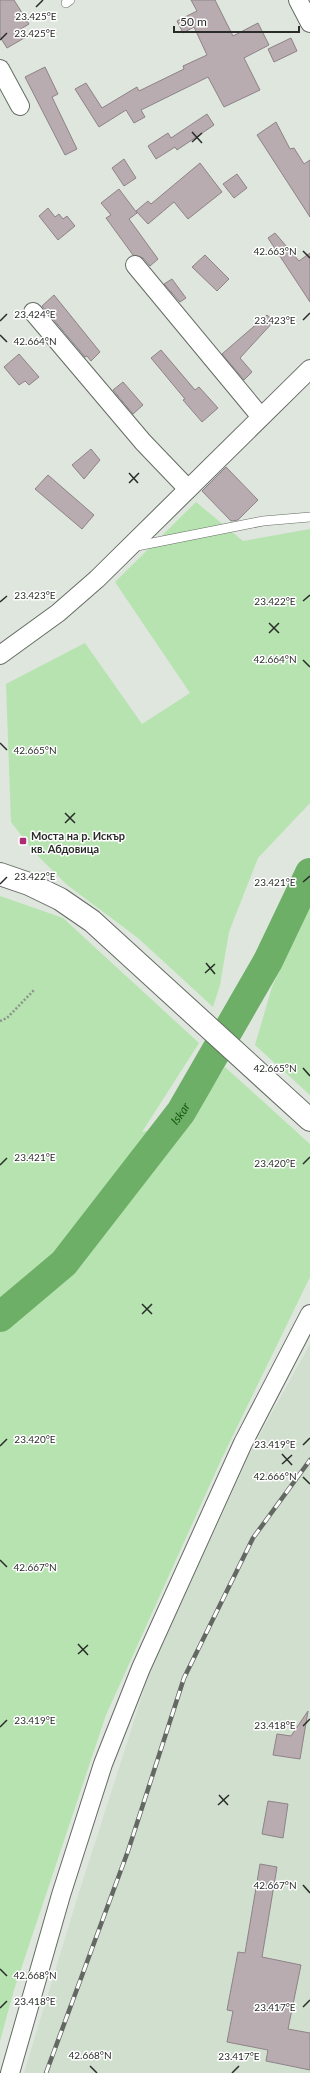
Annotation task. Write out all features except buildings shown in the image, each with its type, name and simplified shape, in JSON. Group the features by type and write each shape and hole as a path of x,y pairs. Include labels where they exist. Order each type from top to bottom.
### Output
{"street":[{"path":"298,0 310,23"},
{"path":"0,70 20,106"},
{"path":"135,265 261,418"},
{"path":"33,312 143,442 188,489"},
{"path":"0,655 58,614 130,548 310,369"},
{"path":"0,874 29,884 60,899 92,921 308,1118"},
{"path":"10,2073 61,1895 103,1764 141,1668 243,1443 310,1314"}],"lane":[{"path":"130,548 263,521 310,517"}],"path":[{"path":"0,1021 7,1018 35,989"}],"shaded area":[{"path":"310,1344 310,2073 24,2073 77,1899 150,1671 253,1447"}],"green space":[{"path":"196,502 243,541 310,529 310,803 258,858 229,932 220,985 213,1007 138,938 66,884 35,853 11,822 6,684 85,643 142,724 190,693 115,582"},
{"path":"0,896 63,918 199,1043 142,1132 190,1122 225,1067 310,1144 310,1277 221,1460 106,1715 14,1990 0,2041"},
{"path":"310,903 310,1095 255,1045 272,987"}],"waterway":[{"name":"Iskar","path":"0,1317 64,1263 181,1112 268,961 310,873"}],"railway":[{"path":"46,2073 128,1851 184,1678 253,1538 310,1460"}],"place":[{"name":"Моста на р. Искър кв. Абдовица","path":"23,841"}]}
